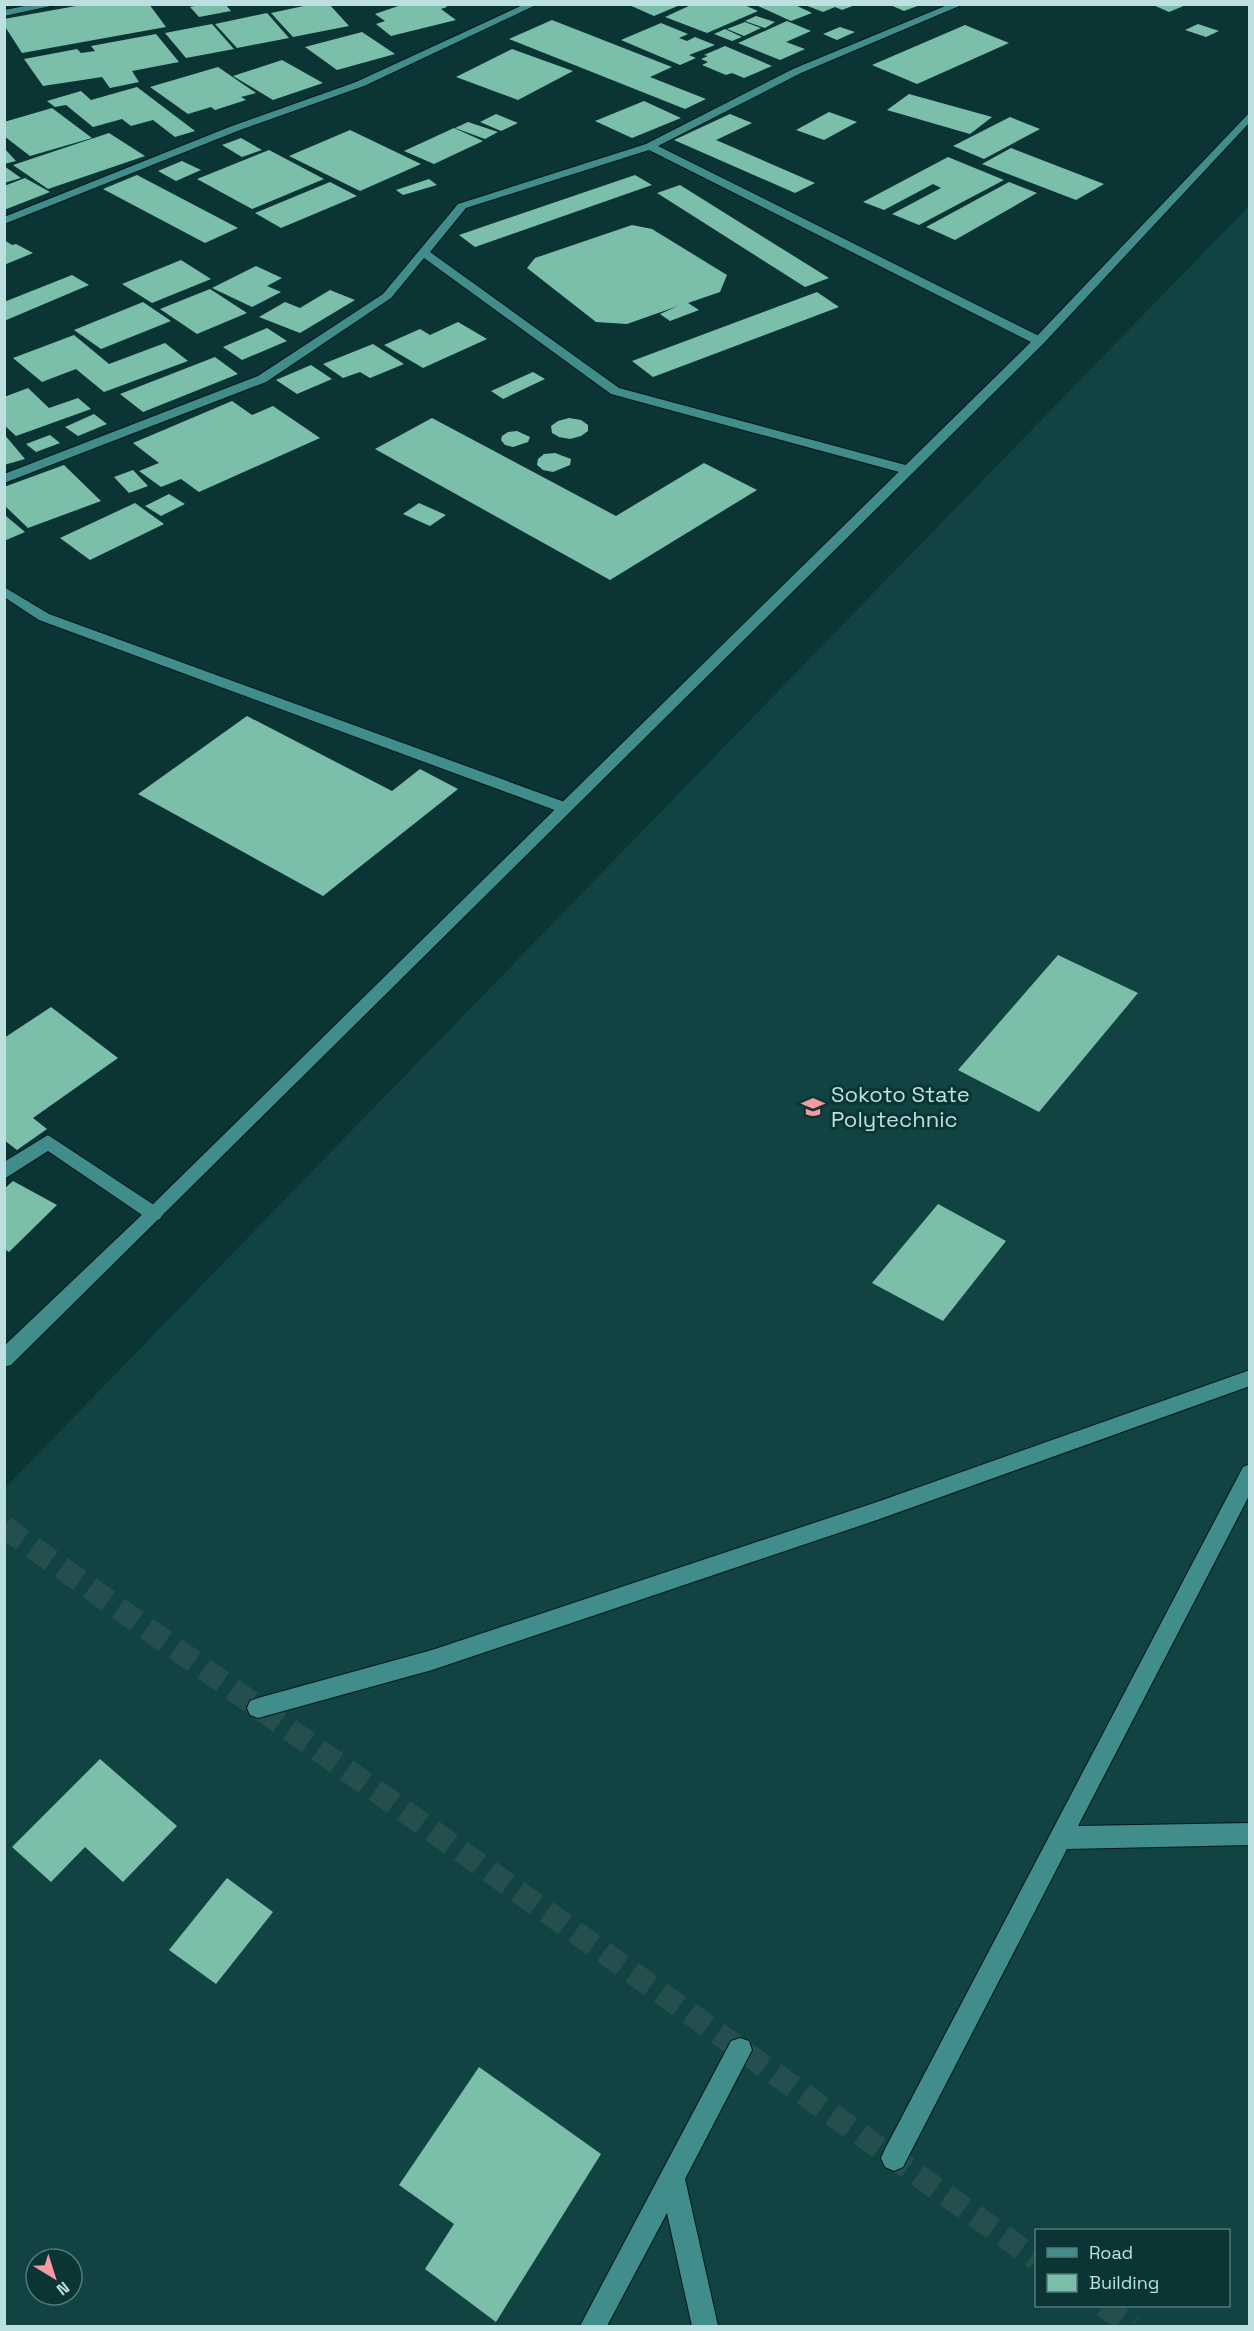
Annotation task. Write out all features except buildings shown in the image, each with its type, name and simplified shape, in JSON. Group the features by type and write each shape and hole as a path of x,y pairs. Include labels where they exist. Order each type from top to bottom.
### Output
{"street":[{"path":"4,13 56,4"},
{"path":"4,221 236,128 360,84 534,4"},
{"path":"4,479 262,379 387,296 462,206 650,146 797,71 960,4"},
{"path":"4,1359 154,1214 1039,341 1250,115"},
{"path":"650,146 1039,341"},
{"path":"423,252 615,391 908,470"},
{"path":"4,591 44,616 565,808"},
{"path":"4,1172 48,1142 154,1214"},
{"path":"258,1708 465,1648 878,1511 1250,1378"},
{"path":"894,2158 1250,1473"},
{"path":"1060,1838 1250,1834"},
{"path":"593,2326 741,2050"},
{"path":"672,2178 705,2326"}],"shaded area":[{"name":"Sokoto State Polytechnic","path":"1249,206 1249,2326 5,2326 4,1489"}],"tunnel":[{"path":"4,1527 1035,2258"},
{"path":"1104,2307 1133,2326"}],"place":[{"name":"Sokoto State Polytechnic","path":"813,1107"}]}
